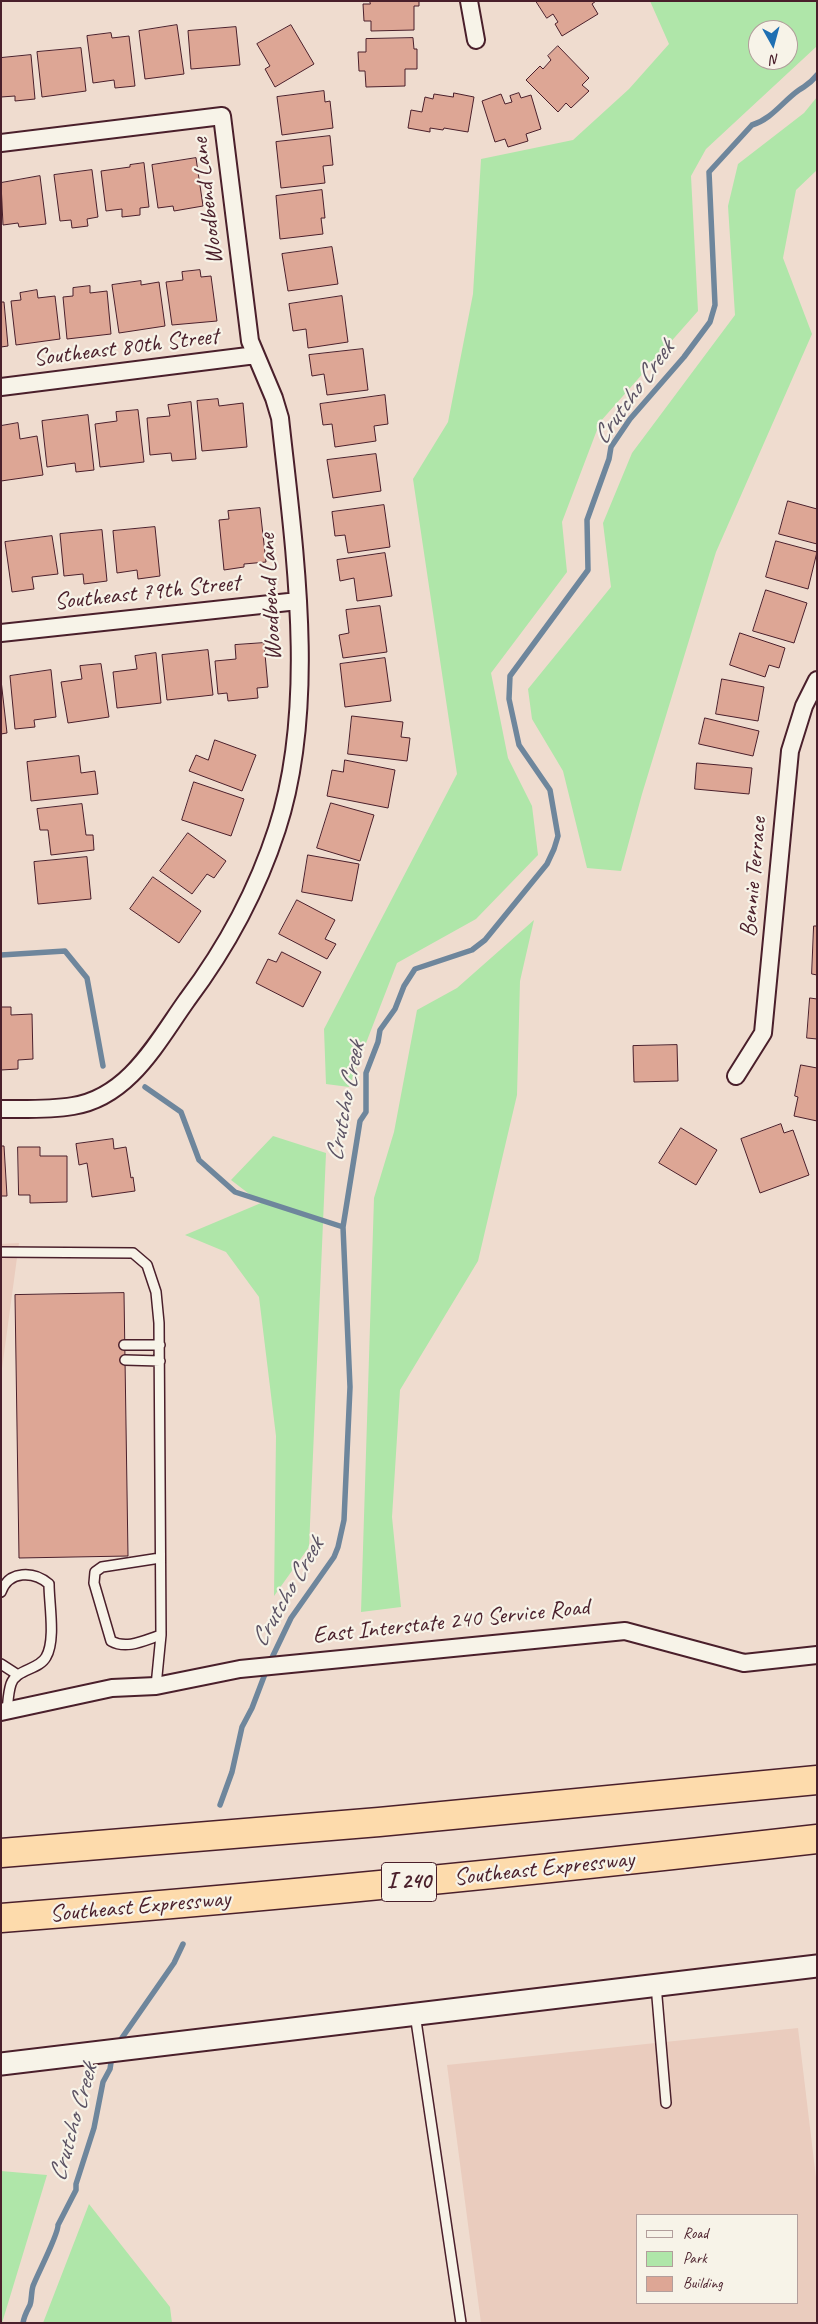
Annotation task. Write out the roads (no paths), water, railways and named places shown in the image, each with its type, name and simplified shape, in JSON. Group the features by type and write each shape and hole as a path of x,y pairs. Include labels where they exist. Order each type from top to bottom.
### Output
{"highway":[{"path":"1,1853 379,1822 817,1780"},
{"name":"Southeast Expressway","path":"1,1918 331,1890 647,1859 817,1839"},
{"path":"1,1844 68,1848"}],"street":[{"path":"469,1 476,40"},
{"name":"Woodbend Lane","path":"1,143 222,116 250,341 274,398 280,418 298,601 298,713 292,761 278,828 252,893 234,929 208,972 136,1070 121,1084 104,1096 74,1106 52,1109 1,1109"},
{"name":"Southeast 80th Street","path":"1,388 256,355"},
{"name":"Southeast 79th Street","path":"1,633 298,601"},
{"name":"Bennie Terrace","path":"736,1076 763,1033 790,751 801,713 817,680"},
{"name":"East Interstate 240 Service Road","path":"4,1712 112,1688 156,1686 240,1669 625,1631 744,1663 817,1656"},
{"path":"1,2064 817,1966"}],"lane":[{"path":"1,1252 133,1253 147,1265 156,1292 160,1345 161,1635 156,1686"},
{"path":"124,1345 160,1345"},
{"path":"125,1360 160,1361"},
{"path":"160,1558 102,1567 95,1572 94,1583 112,1641 119,1645 131,1644 161,1635"},
{"path":"1,1592 3,1586 13,1576 24,1574 41,1578 49,1584 51,1647 45,1659 38,1665 18,1675 11,1683 4,1712"},
{"path":"1,1664 18,1675"},
{"path":"656,1985 666,2103"},
{"path":"415,2014 461,2323"}],"waterway":[{"name":"Crutcho Creek","path":"220,1805 232,1772 242,1727 252,1708 268,1666 291,1618 334,1557 344,1520 350,1387 343,1227 360,1121 366,1112 366,1073 378,1042 380,1030 395,1009 404,986 415,969 472,950 485,940 547,864 554,849 558,836 550,790 519,745 509,699 510,676 588,570 587,520 609,459 611,447 630,419 684,357 710,322 715,305 709,172 752,125 766,119 817,75"},
{"path":"1,955 65,951 87,978 103,1066"},
{"path":"145,1087 181,1112 199,1160 235,1192 343,1227"},
{"name":"Crutcho Creek","path":"117,2045 174,1963 183,1944"},
{"name":"Crutcho Creek","path":"23,2323 31,2303 33,2286 52,2245 58,2225 76,2190 76,2184 94,2128 103,2082 110,2069 112,2056"}]}
